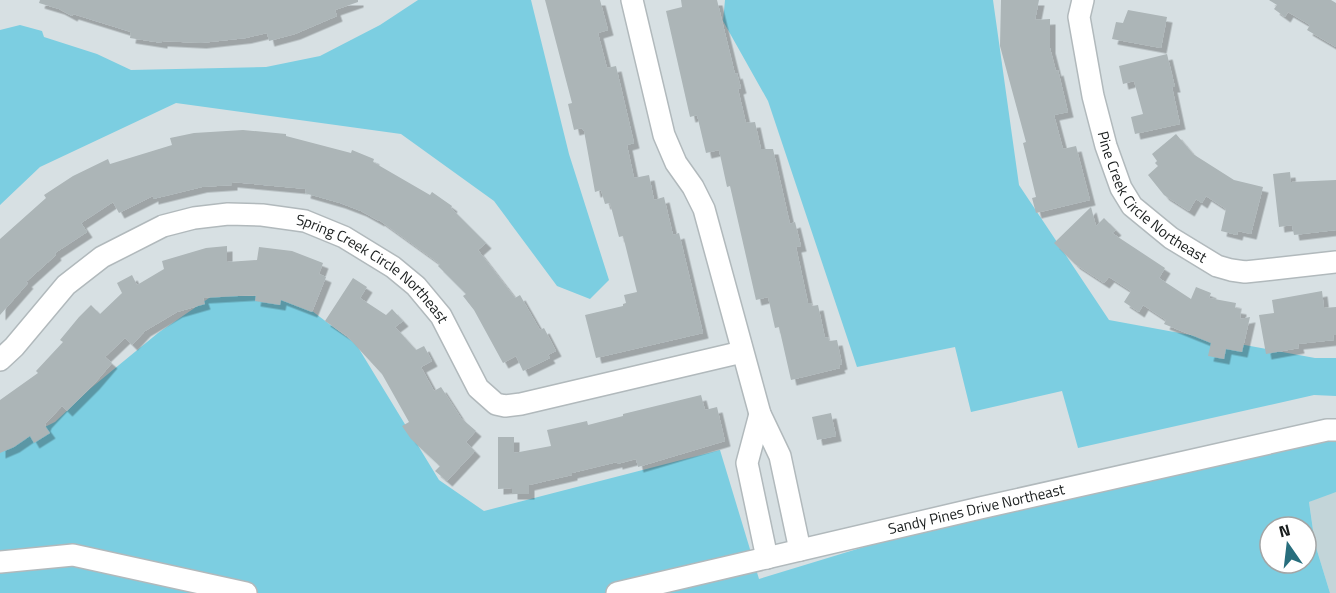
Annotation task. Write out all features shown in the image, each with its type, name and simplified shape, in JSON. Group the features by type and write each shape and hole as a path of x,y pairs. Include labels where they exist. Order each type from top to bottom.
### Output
{"street":[{"path":"632,0 664,135 676,163 693,187 704,209 760,414 780,456 800,550"},
{"name":"Pine Creek Circle Northeast","path":"1083,0 1079,17 1093,96 1106,146 1121,188 1132,206 1172,238 1224,268 1245,272 1336,262"},
{"name":"Spring Creek Circle Northeast","path":"0,360 14,347 66,285 102,257 163,226 194,218 228,214 262,215 305,221 344,237 393,267 416,285 441,316 478,388 496,404 521,405 742,352"},
{"path":"760,414 747,464 767,558"},
{"name":"Sandy Pines Drive Northeast","path":"617,593 992,505 1327,430 1336,430"},
{"path":"752,485 784,477"},
{"path":"0,562 73,555 246,593"}],"shaded area":[{"path":"418,0 531,0 569,154 609,280 590,299 557,286 494,201 401,134 176,103 40,167 0,205 0,30 20,25 42,31 44,37 97,54 131,70 266,67 320,56 380,25"},
{"path":"725,0 993,0 1019,185 1109,320 1315,358 1336,358 1336,396 1314,395 1078,448 1062,391 971,412 955,347 857,367 768,101 723,21"},
{"path":"212,296 292,296 356,344 439,480 484,511 720,450 759,579 890,539 1336,432 1336,492 1309,502 1311,515 1258,515 1258,575 1318,575 1318,554 1330,593 0,593 0,449 55,422 91,388 158,333"},
{"path":"1336,492 1336,593 1330,593 1318,554 1318,515 1311,515 1309,502"}],"building":[{"path":"40,0 358,0 358,2 335,10 337,16 295,34 269,41 267,33 201,43 162,41 162,43 130,38 131,32 73,14 72,16 39,3"},
{"path":"545,0 600,0 608,30 598,33 607,68 616,66 634,143 627,145 634,178 649,175 654,200 664,197 673,235 679,233 703,333 596,358 585,315 623,306 626,303 624,295 637,292 623,236 619,237 610,203 605,204 601,190 595,192 584,131 582,128 574,130 568,104 572,103"},
{"path":"681,0 717,0 735,74 737,73 741,88 738,89 746,123 755,122 761,149 773,149 790,224 795,222 801,246 796,247 808,303 812,306 818,305 825,338 828,337 829,341 837,340 842,364 839,365 840,368 791,380 779,327 775,328 768,297 756,300 730,186 727,187 719,150 706,153 697,115 690,117 666,11 682,7"},
{"path":"1001,0 1039,0 1035,20 1050,19 1050,48 1068,112 1054,115 1063,149 1076,146 1090,200 1036,213 1032,198 1036,197 1023,143 1026,142 1000,46"},
{"path":"1269,0 1331,0 1336,3 1336,47 1307,30 1310,25 1288,12 1285,17 1274,9 1277,5"},
{"path":"1128,10 1167,17 1161,48 1112,39 1116,22 1123,23"},
{"path":"1167,54 1175,87 1172,87 1180,124 1135,134 1131,117 1143,114 1134,81 1123,84 1119,66"},
{"path":"243,130 286,134 286,136 351,153 352,150 374,159 373,162 430,195 432,192 452,206 451,208 486,243 478,250 515,298 520,295 540,330 544,328 556,351 548,355 550,358 523,371 516,356 503,363 474,310 463,296 466,294 438,266 440,264 379,220 340,203 305,193 306,189 232,182 232,185 202,187 153,199 153,196 119,213 113,202 81,223 87,232 55,253 56,255 26,282 28,283 0,315 0,239 46,198 44,195 73,176 108,159 110,164 172,145 170,138 194,133"},
{"path":"1176,134 1193,154 1234,180 1263,187 1251,234 1238,231 1237,235 1221,231 1226,209 1206,196 1202,203 1196,199 1189,211 1164,195 1148,175 1158,166 1152,154"},
{"path":"1290,172 1291,182 1336,180 1336,230 1294,235 1292,225 1279,227 1273,174"},
{"path":"1091,207 1096,226 1104,218 1116,230 1112,233 1165,268 1159,278 1191,299 1196,287 1211,293 1209,298 1236,303 1235,308 1241,309 1240,319 1250,317 1242,352 1226,349 1224,359 1208,356 1211,343 1164,324 1166,320 1143,305 1139,312 1124,302 1131,291 1109,277 1104,283 1075,264 1054,243"},
{"path":"227,246 227,262 257,260 259,247 292,251 323,263 319,274 326,277 312,312 281,300 280,305 255,301 256,295 203,298 205,304 177,312 145,331 132,345 125,338 105,357 112,363 94,384 67,411 62,406 46,423 45,426 50,433 34,443 30,436 0,453 0,400 38,373 36,371 63,342 60,340 91,305 100,314 122,293 117,283 132,275 137,285 164,269 162,261 206,248"},
{"path":"353,278 367,287 360,298 386,315 392,309 403,321 395,327 416,350 424,346 432,361 421,367 434,391 441,387 461,418 476,431 466,442 475,451 447,481 435,471 440,466 411,439 402,426 409,422 382,374 347,336 325,321"},
{"path":"1322,291 1324,308 1336,307 1334,340 1298,344 1299,348 1266,354 1259,315 1274,313 1272,300"},
{"path":"701,395 705,410 717,407 725,441 638,467 636,459 572,473 572,475 529,485 529,494 512,494 512,488 498,489 498,437 514,437 514,453 551,446 547,430 587,421 588,425"},
{"path":"831,413 836,436 817,440 812,417"}]}
